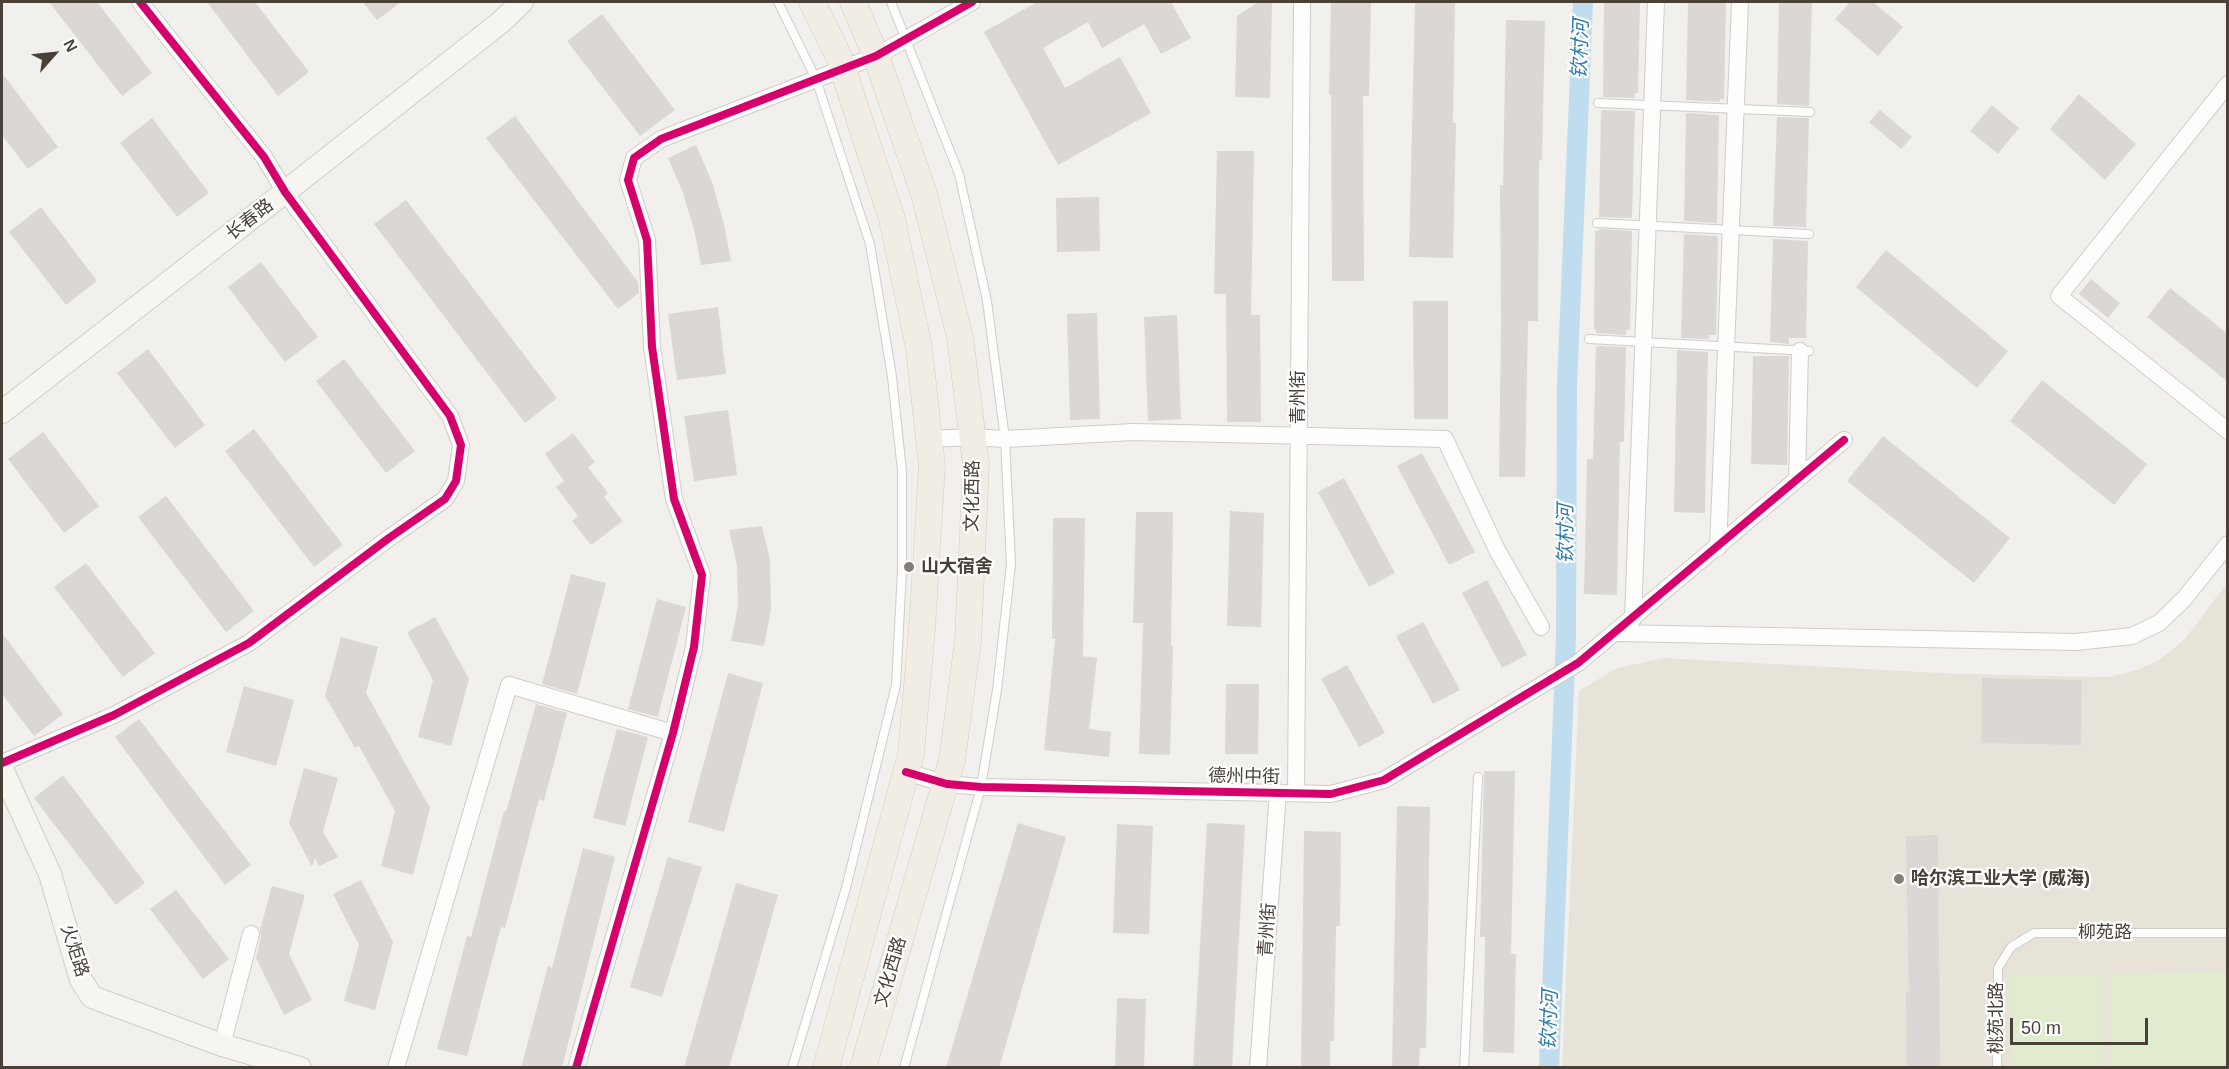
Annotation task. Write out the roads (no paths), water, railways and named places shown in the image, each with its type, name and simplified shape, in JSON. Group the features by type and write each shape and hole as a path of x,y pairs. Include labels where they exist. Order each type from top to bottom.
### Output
{"main road":[{"name":"文化西路","path":"812,2 843,69 892,219 919,348 932,466 922,629 911,754 826,1068"},
{"name":"文化西路","path":"853,2 876,56 924,194 933,227 960,337 976,464 968,641 952,760 947,784 863,1068"}],"street":[{"path":"3,776 249,643 445,499 456,481 461,445 450,416 285,192 264,157 140,2"},
{"name":"长春路","path":"2,411 285,192 501,22 522,2"},
{"path":"576,1068 673,733 694,647 702,575 675,500 652,347 647,240 628,180 634,158 661,139 876,56 906,37 972,2"},
{"name":"青州街","path":"1296,793 1302,2"},
{"path":"1633,619 1656,2"},
{"path":"1718,548 1740,2"},
{"path":"2228,84 2059,296 2228,431"},
{"path":"1797,480 1804,351"},
{"path":"929,440 972,437 1005,439 1133,432 1445,439 1497,550 1541,627"},
{"name":"德州中街","path":"906,772 947,784 981,787 1331,794 1384,780 1578,663 1617,633 1844,440"},
{"path":"1617,633 2076,642 2132,636 2158,623 2184,599 2228,544"},
{"path":"396,1068 509,685 673,733"},
{"name":"火炬路","path":"3,776 50,874 81,980 92,997 222,1046 300,1068"},
{"name":"青州街","path":"1258,1068 1278,792"},
{"path":"222,1046 251,934"}],"lane":[{"path":"778,2 816,79 872,255 892,377 902,471 902,571 896,685 846,888 792,1068"},
{"path":"891,2 959,174 987,301 1005,439 1011,564 997,690 981,787 904,1068"},
{"path":"1598,103 1810,112"},
{"path":"1597,223 1809,234"},
{"path":"1589,339 1804,351"},
{"path":"1464,1068 1478,777"},
{"name":"柳苑路","path":"1998,968 2011,947 2034,933 2228,933"},
{"name":"桃苑北路","path":"1997,1068 1998,968"}],"waterway":[{"name":"钦村河","path":"1549,1068 1566,637 1567,385 1583,2"}],"place":[{"name":"山大宿舍","path":"909,567"},
{"name":"哈尔滨工业大学 (威海)","path":"1899,879"}]}
